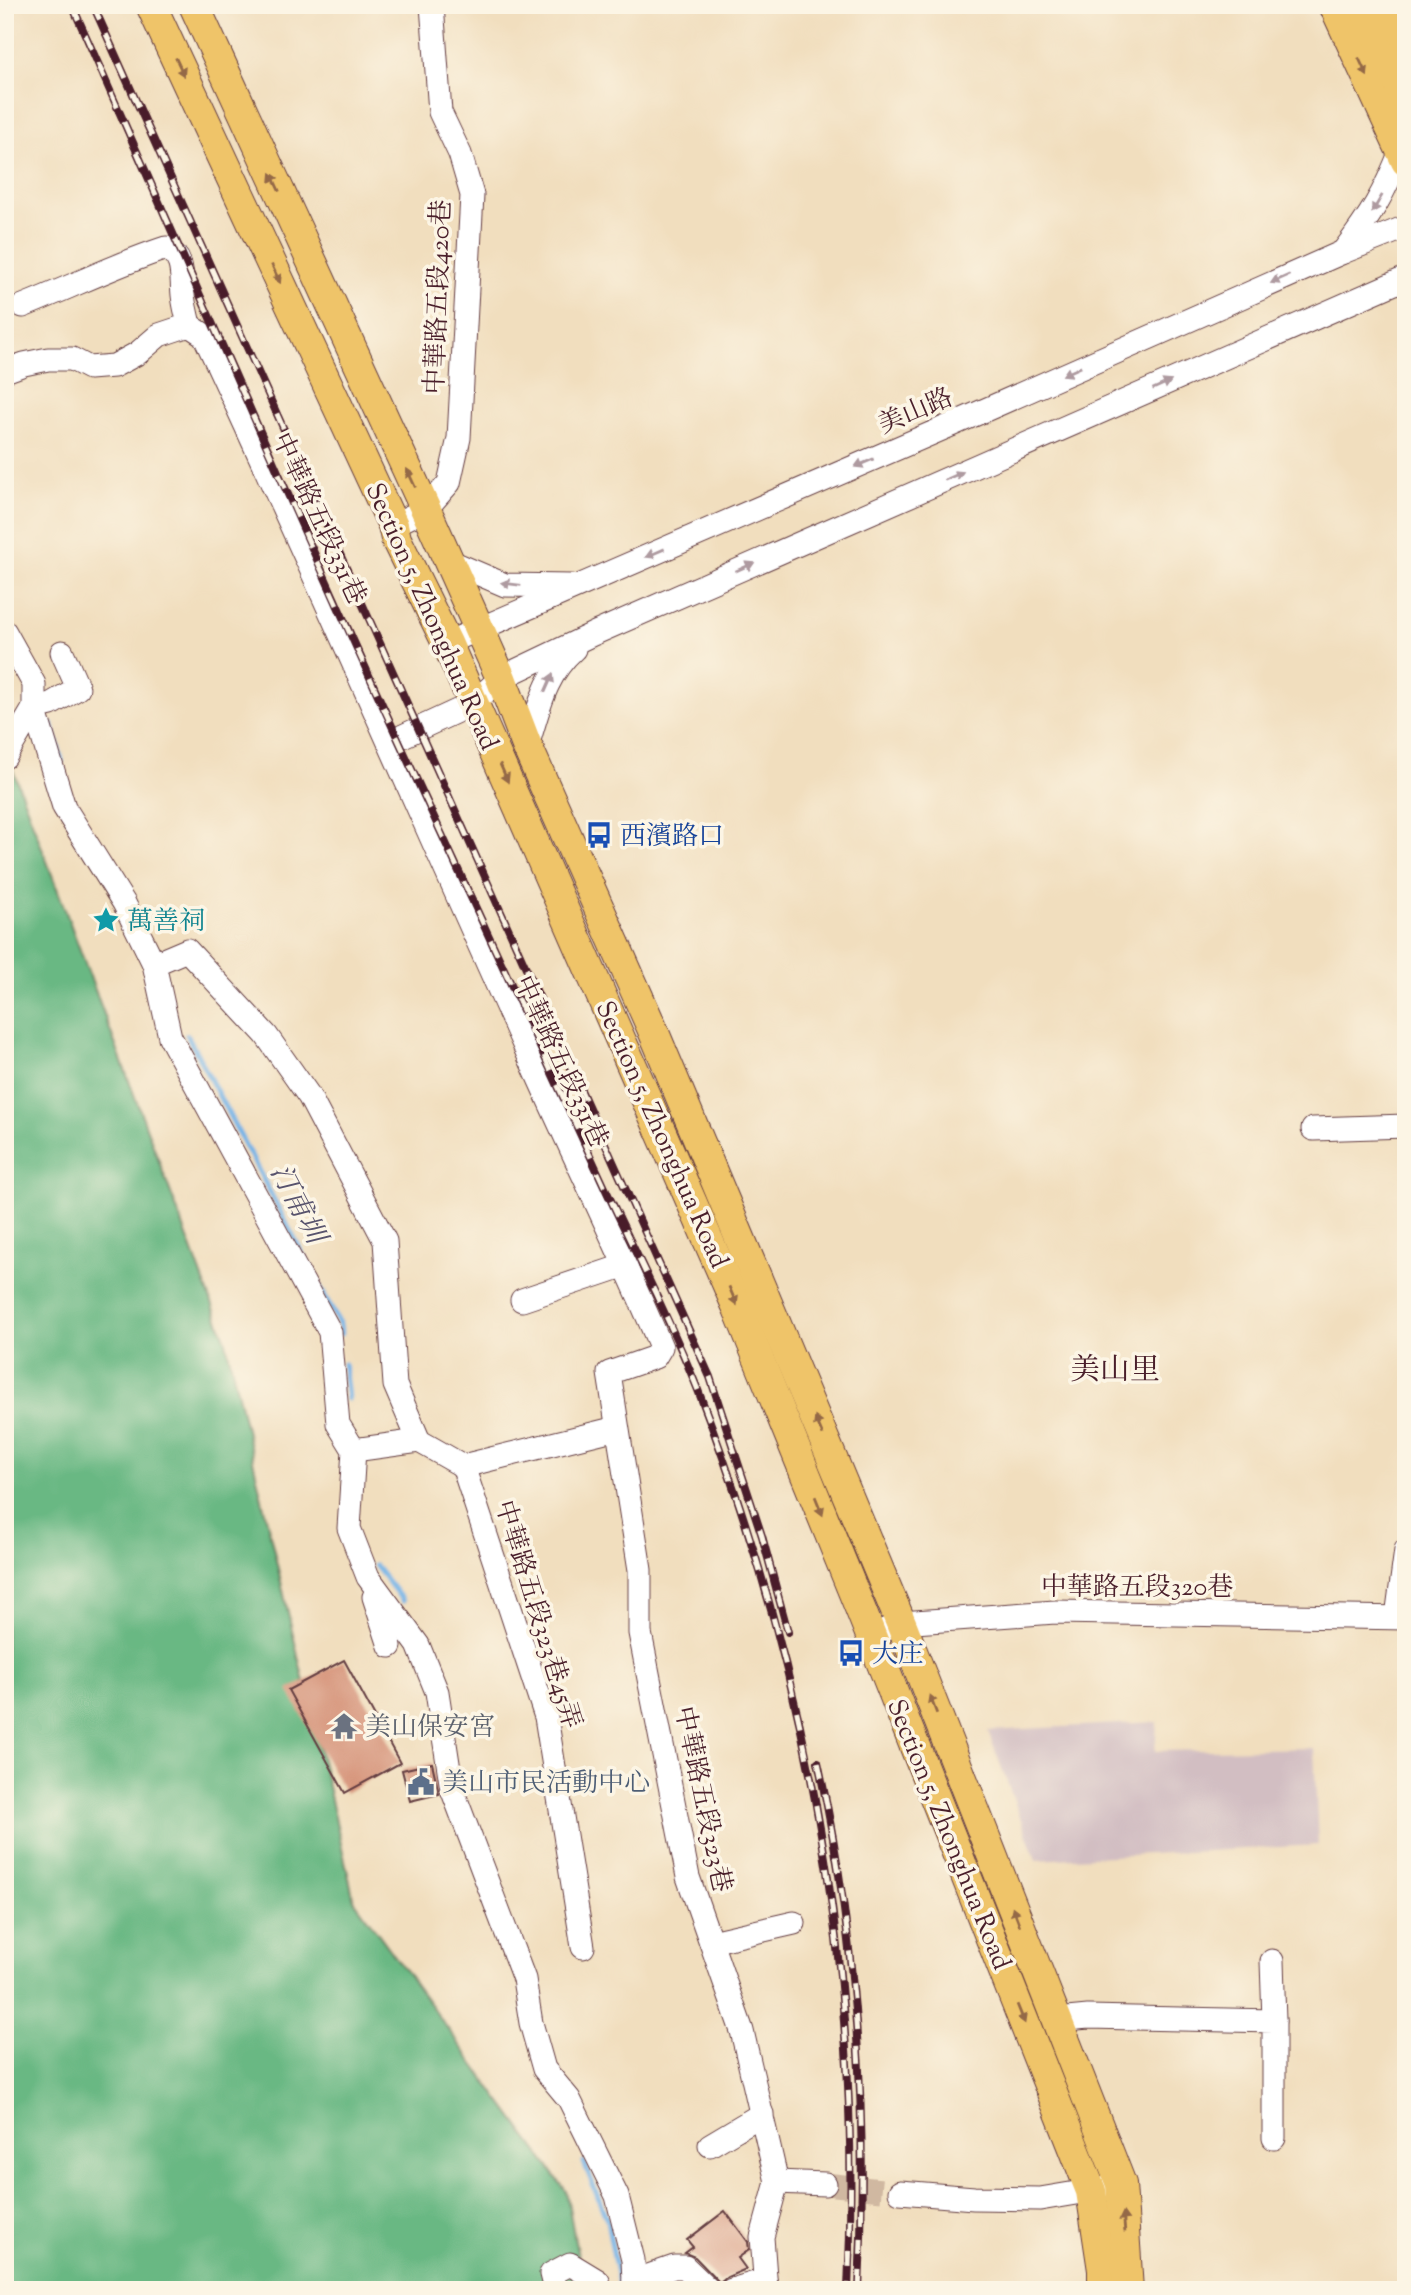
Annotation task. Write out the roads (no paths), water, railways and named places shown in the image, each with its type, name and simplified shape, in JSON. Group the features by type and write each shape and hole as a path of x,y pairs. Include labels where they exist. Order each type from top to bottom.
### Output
{"highway":[{"path":"1365,5 1406,96"},
{"path":"1393,5 1406,35"}],"main road":[{"name":"Section 5, Zhonghua Road","path":"151,5 393,525 396,539 447,643 737,1306 1091,2191 1103,2270 1103,2290"},
{"name":"Section 5, Zhonghua Road","path":"194,5 479,629 527,746 652,1028 901,1623 1121,2184 1128,2290"},
{"path":"1334,5 1403,156"}],"street":[{"name":"中華路五段420巷","path":"393,525 426,509 449,483 459,438 472,195 460,154 440,112 432,5"},
{"path":"1343,251 1370,216 1403,156"},
{"name":"美山路","path":"447,643 1343,251 1406,227"},
{"name":"中華路五段331巷","path":"23,306 124,261 166,248 175,253 181,266 183,297 189,324 204,335 308,558 526,1051 626,1265 661,1347 654,1357 610,1373"},
{"path":"390,742 472,704 500,678 593,634 1406,278"},
{"path":"1370,294 1406,290"},
{"path":"5,371 24,363 48,359 72,359 89,368 114,366 138,353 159,335 189,324"},
{"path":"449,561 505,585 578,587"},
{"path":"5,632 34,684 34,708 64,807 124,904 154,964 170,1037 330,1332 338,1424 354,1450 349,1528 390,1646"},
{"path":"527,746 546,683 559,662 593,634"},
{"path":"5,757 34,708 51,704 78,688 62,652"},
{"path":"154,964 187,950 266,1035 309,1096 385,1241 395,1385 419,1441 463,1466 617,1428"},
{"path":"624,1043 652,1028"},
{"path":"1313,1129 1406,1126"},
{"path":"522,1300 626,1265"},
{"name":"中華路五段323巷","path":"610,1373 640,1570 640,1633 688,1877 742,2031 777,2182"},
{"path":"354,1450 419,1441"},
{"name":"中華路五段323巷45弄","path":"463,1466 546,1717 583,1947"},
{"path":"1401,1617 1406,1550"},
{"path":"368,1577 418,1645 437,1692 452,1789 524,1979 531,2023 544,2069 569,2099 617,2196 633,2260 635,2285 674,2267 685,2267 709,2290"},
{"name":"中華路五段320巷","path":"871,1636 901,1623 1055,1612 1401,1617"},
{"path":"711,1942 794,1923"},
{"path":"1272,1961 1274,2138"},
{"path":"1057,2020 1088,2017 1274,2021"},
{"path":"710,2145 762,2114"},
{"path":"732,2290 766,2285 762,2236 777,2182 825,2184"},
{"path":"900,2192 974,2198 1040,2199 1121,2184"},
{"path":"555,2290 551,2274 570,2264 598,2281 601,2290"}],"waterway":[{"name":"汀甫圳","path":"52,725 62,761"},
{"name":"汀甫圳","path":"187,1035 340,1325 341,1334"},
{"name":"汀甫圳","path":"344,1364 348,1399"},
{"name":"汀甫圳","path":"375,1565 403,1601"},
{"name":"汀甫圳","path":"584,2162 607,2220 620,2290"}],"tunnel":[{"path":"825,2184 900,2192"}],"railway":[{"path":"72,5 291,503 677,1339 737,1499 771,1609 799,1720 821,1832 837,1945 847,2059 850,2174 848,2290"},
{"path":"93,5 710,1377 762,1536 788,1632"},
{"path":"818,1762 842,1892 856,2024 862,2157 859,2290"}],"place":[{"name":"西濱路口","path":"599,835"},
{"name":"萬善祠","path":"106,920"},
{"name":"大庄","path":"851,1653"},
{"name":"美山保安宮","path":"344,1726"},
{"name":"美山市民活動中心","path":"421,1782"}],"district":[{"name":"美山里","path":"1115,1369"}]}
